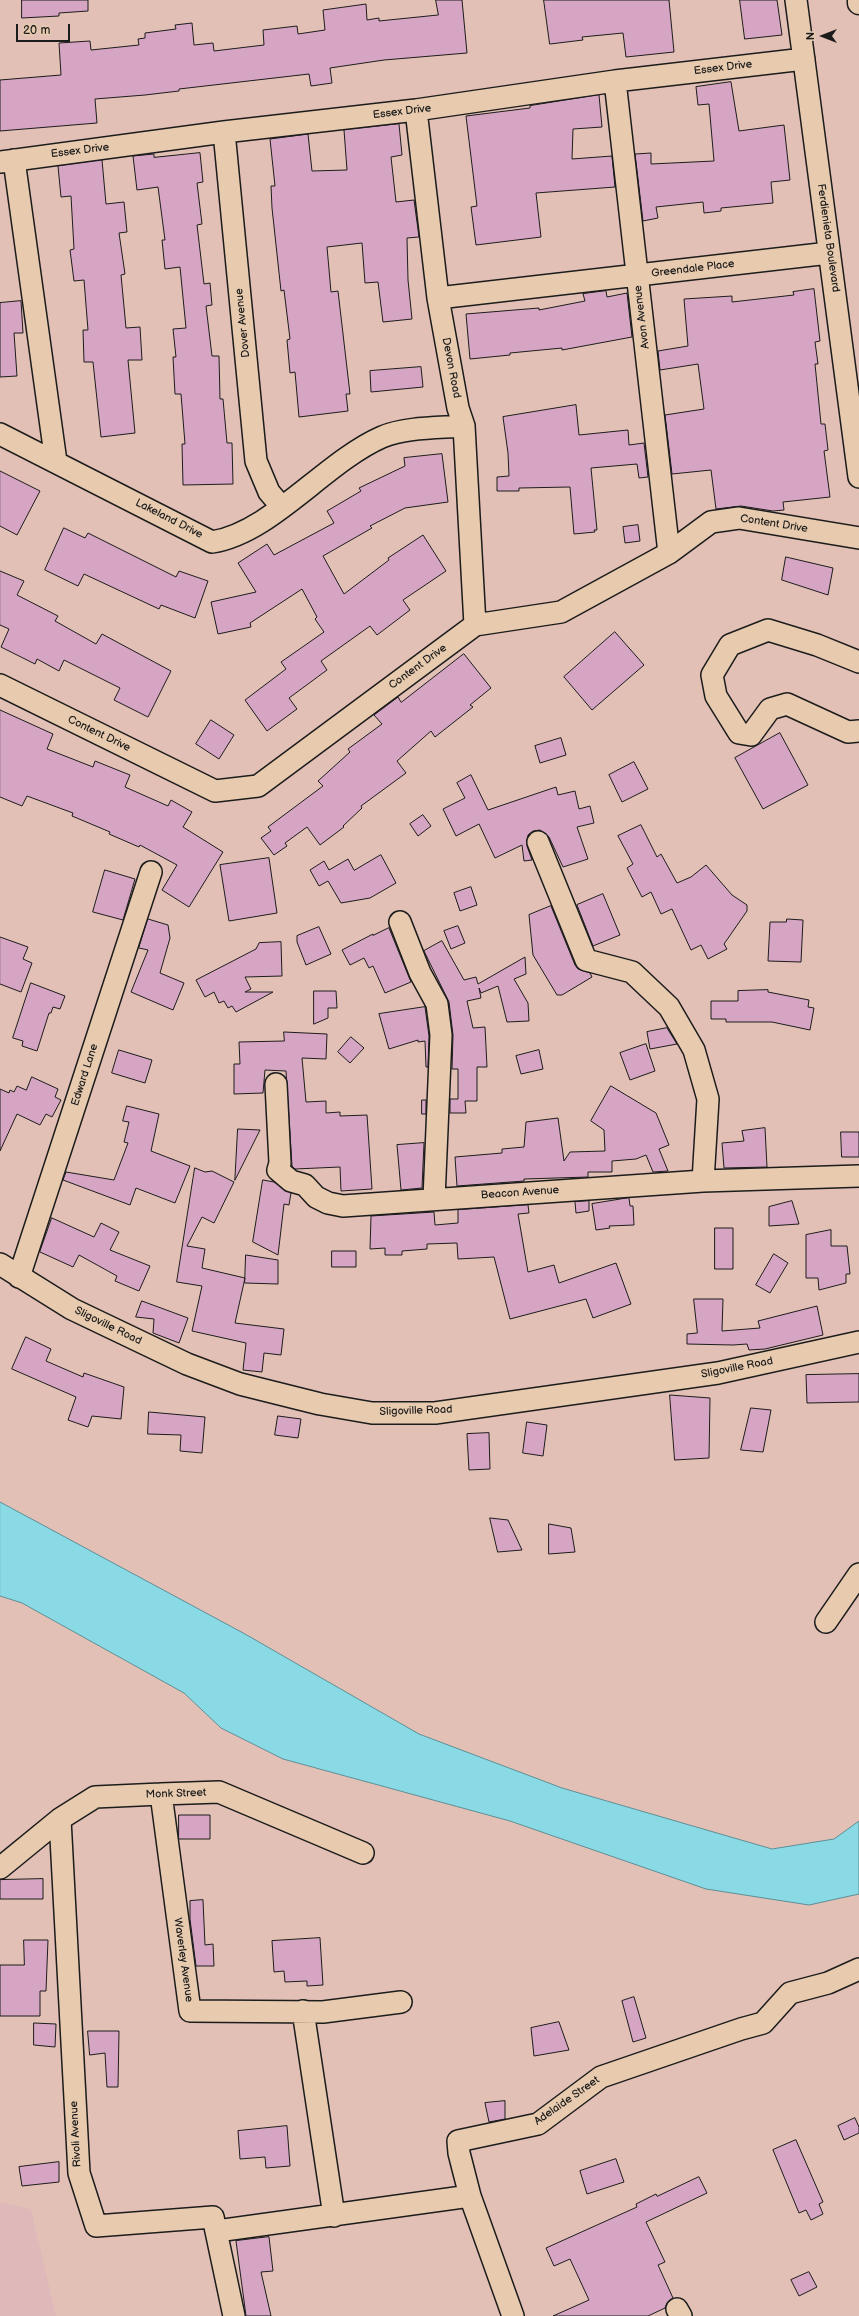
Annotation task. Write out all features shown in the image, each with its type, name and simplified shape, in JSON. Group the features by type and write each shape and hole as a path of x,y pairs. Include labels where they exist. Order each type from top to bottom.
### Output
{"street":[{"name":"Ferdienieta Boulevard","path":"796,0 859,477"},
{"name":"Essex Drive","path":"7,161 224,132 416,110 615,81 804,59"},
{"name":"Avon Avenue","path":"615,81 670,553"},
{"name":"Devon Road","path":"416,110 438,298 458,408 464,426 475,625"},
{"name":"Dover Avenue","path":"224,132 256,461 269,492 281,506"},
{"path":"7,161 56,462"},
{"name":"Greendale Place","path":"438,298 830,253"},
{"name":"Lakeland Drive","path":"0,434 212,542 229,539 274,514 281,506 350,455 383,437 422,429 464,426"},
{"name":"Content Drive","path":"0,685 215,791 258,786 475,625 561,612 670,553 711,522 739,518 859,538"},
{"path":"859,662 817,645 768,630 730,645 712,675 716,696 739,733 751,735 770,709 787,704 848,732 859,731"},
{"path":"538,842 586,960 632,972 669,1007 694,1050 708,1099 703,1181"},
{"name":"Edward Lane","path":"19,1277 151,872"},
{"path":"400,922 420,973 437,1004 441,1035 434,1199"},
{"name":"Beacon Avenue","path":"276,1084 280,1163 278,1170 291,1181 305,1185 316,1197 328,1203 343,1206 703,1181 859,1176"},
{"name":"Sligoville Road","path":"0,1264 72,1309 187,1364 240,1384 320,1404 372,1413 435,1413 718,1373 859,1342"},
{"path":"826,1622 859,1574"},
{"name":"Monk Street","path":"0,1868 60,1819 95,1797 161,1794 219,1792 363,1853"},
{"name":"Waverley Avenue","path":"161,1794 190,2011 322,2012 402,2002"},
{"name":"Rivoli Avenue","path":"60,1819 78,2174 96,2226 213,2217 234,2316"},
{"name":"Adelaide Street","path":"513,2316 470,2196 459,2153 458,2141 538,2124 601,2077 741,2029 763,2023 790,1993 828,1983 859,1969"},
{"path":"303,2011 334,2216"},
{"path":"217,2231 470,2196"}],"shaded area":[{"path":"0,2202 31,2209 56,2316 0,2316"}],"water":[{"path":"0,1502 245,1634 419,1734 562,1788 772,1849 834,1839 859,1821 859,1894 809,1905 706,1889 510,1821 283,1759 221,1728 184,1693 22,1603 0,1596"}],"building":[{"path":"22,0 88,0 88,11 59,13 59,16 22,18"},
{"path":"436,0 462,0 467,53 384,60 330,68 332,83 311,86 309,74 179,89 179,91 145,95 95,99 97,123 0,131 0,80 61,75 59,43 90,41 91,50 139,45 138,39 145,38 145,33 176,29 175,25 192,23 194,45 213,43 214,51 264,45 263,30 297,26 298,34 325,30 323,10 366,4 367,20 379,18 379,21 438,15"},
{"path":"544,0 669,0 674,52 626,57 623,33 582,37 583,40 550,44"},
{"path":"740,0 777,0 782,35 745,39"},
{"path":"731,82 739,131 784,125 790,180 771,182 773,203 721,208 721,211 704,213 703,202 656,207 658,218 643,221 635,154 651,153 651,164 714,161 709,104 698,105 696,87"},
{"path":"599,95 602,127 573,129 572,159 612,156 615,187 536,193 541,237 476,245 471,207 477,206 466,116 530,108 530,106"},
{"path":"399,124 402,155 391,157 396,202 414,200 419,237 407,238 408,280 412,319 383,322 378,282 365,283 362,243 327,247 331,292 338,291 350,394 346,394 348,411 299,417 295,372 290,373 287,340 290,339 284,290 281,291 272,208 271,186 275,186 270,139 308,134 312,171 347,170 344,130"},
{"path":"200,153 203,182 197,183 202,224 197,225 204,284 210,283 212,305 206,306 212,356 219,356 220,399 223,399 227,443 232,443 233,484 183,485 182,444 185,444 181,394 175,394 173,357 176,357 173,329 186,328 180,267 165,269 162,240 165,240 158,187 137,190 133,156 154,154 154,157"},
{"path":"102,160 106,204 124,202 127,232 119,233 125,274 121,275 126,328 140,327 142,360 128,360 135,433 101,437 93,362 84,362 83,330 88,330 84,280 74,281 70,250 74,249 71,196 61,197 58,166"},
{"path":"814,289 820,341 815,342 818,364 815,364 821,424 825,424 828,450 824,451 830,497 783,502 784,510 773,511 741,506 716,509 711,470 672,474 665,415 704,409 698,364 660,370 658,351 688,346 684,299 732,296 732,302 794,295 793,292"},
{"path":"606,291 607,297 627,293 632,337 562,350 562,348 510,353 510,355 470,359 466,314 539,308 539,310 585,301 583,294"},
{"path":"21,301 23,333 14,333 17,376 0,377 0,303"},
{"path":"421,367 423,387 371,392 370,371"},
{"path":"576,405 579,435 628,430 629,445 644,443 648,477 639,478 637,464 591,468 597,530 594,530 595,532 574,534 570,487 519,488 519,491 497,491 497,477 509,476 508,453 503,417"},
{"path":"442,454 448,502 405,508 370,526 372,528 323,556 344,594 389,560 388,558 423,535 446,571 403,600 410,610 377,635 370,626 321,661 327,670 289,698 297,709 267,731 245,700 286,669 281,662 324,632 315,619 317,617 302,589 250,623 251,627 218,634 211,602 256,592 238,563 267,544 274,555 334,523 327,511 361,491 359,488 405,466 404,458"},
{"path":"0,471 40,491 17,535 0,526"},
{"path":"638,525 640,541 625,543 623,527"},
{"path":"64,528 85,538 88,533 176,577 179,571 208,581 195,618 161,605 159,609 84,574 78,586 45,570"},
{"path":"786,557 833,568 828,595 782,580"},
{"path":"0,571 24,581 17,595 58,616 55,621 96,644 102,634 171,671 148,717 114,700 120,688 64,660 59,671 37,659 35,664 1,647 9,629 0,625"},
{"path":"615,632 644,665 592,710 564,677"},
{"path":"464,654 491,688 470,705 473,707 435,737 431,731 397,761 406,773 361,806 362,808 343,826 344,827 320,845 307,827 285,843 287,846 274,855 261,838 271,831 268,827 323,786 318,781 350,752 348,749 382,724 374,715 398,697 401,702"},
{"path":"0,710 53,734 47,749 93,767 95,761 130,775 125,787 168,806 171,800 192,812 183,827 223,852 189,907 162,890 177,865 140,845 139,847 109,834 110,832 72,816 73,813 27,796 22,806 0,797"},
{"path":"211,720 234,735 219,759 196,744"},
{"path":"780,733 808,785 763,809 735,758"},
{"path":"561,738 566,755 540,763 535,746"},
{"path":"634,762 648,789 622,802 609,775"},
{"path":"471,775 488,810 556,787 558,795 575,791 579,809 590,806 594,823 577,827 588,859 563,867 549,837 540,830 533,831 528,835 527,846 532,860 524,861 522,845 495,858 479,824 456,836 443,809 465,798 457,783"},
{"path":"423,815 431,826 418,836 410,824"},
{"path":"641,825 657,857 661,854 677,883 691,877 706,865 732,895 747,905 747,911 724,944 727,949 708,959 701,945 691,950 672,909 661,914 651,892 642,897 627,868 633,864 618,836"},
{"path":"381,855 396,883 370,898 341,903 328,881 319,886 310,870 324,861 329,870 348,859 354,870"},
{"path":"269,858 277,913 229,921 220,865"},
{"path":"105,870 135,879 123,920 93,912"},
{"path":"471,887 477,905 460,911 454,893"},
{"path":"603,894 620,935 593,946 577,905"},
{"path":"551,906 575,965 578,969 590,973 592,977 562,995 557,995 533,955 529,915"},
{"path":"148,919 168,925 170,938 160,973 184,983 173,1010 131,992 148,950 139,948"},
{"path":"787,919 803,920 801,962 768,961 770,922 786,922"},
{"path":"458,926 465,943 451,949 444,931"},
{"path":"319,927 331,954 306,965 297,942 297,936"},
{"path":"389,928 411,982 385,993 373,966 369,968 364,958 350,965 342,950 373,934"},
{"path":"0,937 28,947 23,959 32,963 21,992 0,984"},
{"path":"442,941 464,980 476,977 478,984 525,957 526,974 514,979 528,1003 529,1021 507,1022 498,986 481,993 479,988 481,998 467,1001 473,1028 485,1027 487,1067 477,1067 477,1101 465,1101 466,1113 450,1113 450,1099 458,1099 458,1069 452,1069 453,1035 449,1002 424,951"},
{"path":"281,942 282,976 245,977 251,989 245,992 273,992 236,1012 232,1006 228,1008 224,1001 219,1003 214,992 205,997 196,980 256,949 259,943"},
{"path":"31,983 65,996 60,1009 53,1007 51,1013 49,1013 37,1051 22,1046 23,1041 13,1038"},
{"path":"768,990 768,992 809,1000 808,1007 814,1008 810,1030 772,1022 726,1022 726,1019 711,1019 711,1001 738,1001 738,991"},
{"path":"314,991 336,991 337,1008 328,1008 328,1018 314,1024"},
{"path":"425,1007 429,1036 428,1067 426,1067 425,1041 418,1042 418,1040 389,1049 379,1014"},
{"path":"667,1028 677,1044 650,1049 647,1032"},
{"path":"284,1032 327,1034 326,1059 302,1058 306,1102 326,1101 326,1113 340,1112 340,1116 367,1115 372,1189 341,1191 340,1167 295,1169 292,1166 286,1071 265,1070 263,1093 234,1094 234,1064 240,1064 239,1042 284,1041"},
{"path":"351,1037 364,1048 350,1063 338,1052"},
{"path":"646,1044 655,1071 630,1080 620,1053"},
{"path":"119,1050 152,1060 145,1083 112,1073"},
{"path":"539,1050 543,1069 521,1074 516,1056"},
{"path":"32,1077 58,1089 55,1097 61,1100 52,1117 46,1114 40,1125 17,1114 0,1151 0,1089 9,1093 10,1090 14,1092 17,1086 26,1090"},
{"path":"611,1086 656,1113 669,1145 659,1149 668,1171 653,1172 646,1155 636,1159 612,1161 612,1172 588,1172 588,1177 524,1179 524,1181 457,1186 455,1157 502,1153 502,1149 524,1147 526,1122 558,1118 564,1161 570,1152 605,1151 604,1130 591,1121"},
{"path":"422,1100 426,1100 426,1114 422,1114"},
{"path":"127,1106 159,1114 151,1151 190,1166 175,1203 136,1188 130,1205 63,1180 66,1172 114,1180 128,1143 124,1142 129,1122 123,1121"},
{"path":"765,1128 767,1167 724,1168 722,1143 744,1141 742,1131"},
{"path":"238,1129 260,1130 235,1180"},
{"path":"841,1132 859,1132 859,1157 842,1157"},
{"path":"424,1143 422,1188 401,1190 397,1145"},
{"path":"195,1168 205,1172 212,1171 234,1182 214,1223 202,1217 187,1246 205,1249 202,1268 245,1278 235,1323 284,1329 281,1355 264,1353 262,1372 243,1370 246,1343 192,1331 202,1286 177,1282"},
{"path":"263,1180 274,1182 291,1193 289,1205 284,1204 278,1255 253,1242"},
{"path":"629,1198 630,1206 633,1206 634,1225 609,1226 610,1228 596,1230 592,1204"},
{"path":"589,1201 589,1211 576,1213 575,1202"},
{"path":"792,1201 799,1224 769,1226 769,1207"},
{"path":"528,1205 529,1213 518,1214 528,1272 554,1265 559,1283 616,1263 631,1304 593,1318 586,1299 510,1319 494,1257 458,1259 457,1243 427,1244 427,1249 402,1251 402,1255 385,1255 385,1248 370,1249 371,1216 434,1212 435,1225 458,1223 458,1210"},
{"path":"52,1218 94,1237 101,1223 119,1232 110,1250 150,1266 139,1291 115,1281 117,1276 79,1255 73,1267 40,1252"},
{"path":"715,1228 733,1228 733,1269 715,1269"},
{"path":"831,1230 831,1246 847,1246 850,1274 846,1274 846,1283 819,1290 818,1278 806,1278 806,1235"},
{"path":"332,1251 356,1251 356,1267 332,1267"},
{"path":"774,1254 788,1263 770,1293 756,1285"},
{"path":"246,1255 278,1260 278,1284 245,1283"},
{"path":"694,1299 723,1299 722,1331 760,1328 758,1321 817,1306 823,1335 765,1349 749,1350 747,1344 687,1344 687,1334 697,1333"},
{"path":"142,1301 188,1318 179,1343 153,1333 154,1319 136,1317"},
{"path":"26,1337 51,1349 46,1361 83,1377 84,1373 124,1387 121,1419 92,1416 88,1427 68,1420 76,1397 12,1369"},
{"path":"859,1374 859,1402 807,1403 806,1375"},
{"path":"670,1395 710,1398 709,1458 675,1460"},
{"path":"751,1408 771,1410 763,1452 741,1450"},
{"path":"149,1412 205,1417 202,1453 180,1451 181,1435 148,1434"},
{"path":"278,1416 301,1419 298,1438 275,1435"},
{"path":"527,1422 547,1425 543,1456 523,1453"},
{"path":"489,1433 490,1469 469,1470 467,1434"},
{"path":"490,1518 508,1520 522,1550 498,1552"},
{"path":"549,1524 571,1528 575,1552 549,1554"},
{"path":"179,1815 210,1815 210,1839 179,1839"},
{"path":"43,1879 43,1899 0,1899 0,1880"},
{"path":"203,1900 205,1945 213,1944 214,1966 196,1966 190,1919 190,1901"},
{"path":"320,1938 323,1985 307,1986 307,1981 285,1982 284,1971 274,1972 272,1941"},
{"path":"24,1940 48,1940 46,1991 40,1991 40,2016 0,2016 0,1965 24,1965"},
{"path":"634,1997 646,2038 633,2042 622,2001"},
{"path":"559,2022 569,2050 534,2056 531,2028"},
{"path":"34,2023 56,2024 55,2047 34,2045"},
{"path":"88,2031 119,2031 118,2087 107,2087 105,2053 90,2055"},
{"path":"505,2101 505,2119 489,2122 485,2103"},
{"path":"855,2118 859,2127 859,2133 844,2140 838,2126"},
{"path":"287,2126 290,2166 266,2168 265,2157 240,2159 238,2131"},
{"path":"796,2140 823,2202 819,2204 823,2214 811,2220 806,2210 799,2213 773,2150"},
{"path":"616,2159 624,2182 587,2194 580,2171"},
{"path":"59,2162 59,2182 22,2186 19,2167"},
{"path":"699,2177 707,2193 646,2222 665,2262 658,2265 673,2298 667,2303 665,2308 648,2316 553,2316 589,2300 570,2259 554,2266 546,2248 637,2207 636,2204 656,2194 657,2196"},
{"path":"269,2237 273,2271 261,2272 271,2316 246,2316 236,2241"},
{"path":"809,2272 817,2287 799,2296 791,2280"}]}
